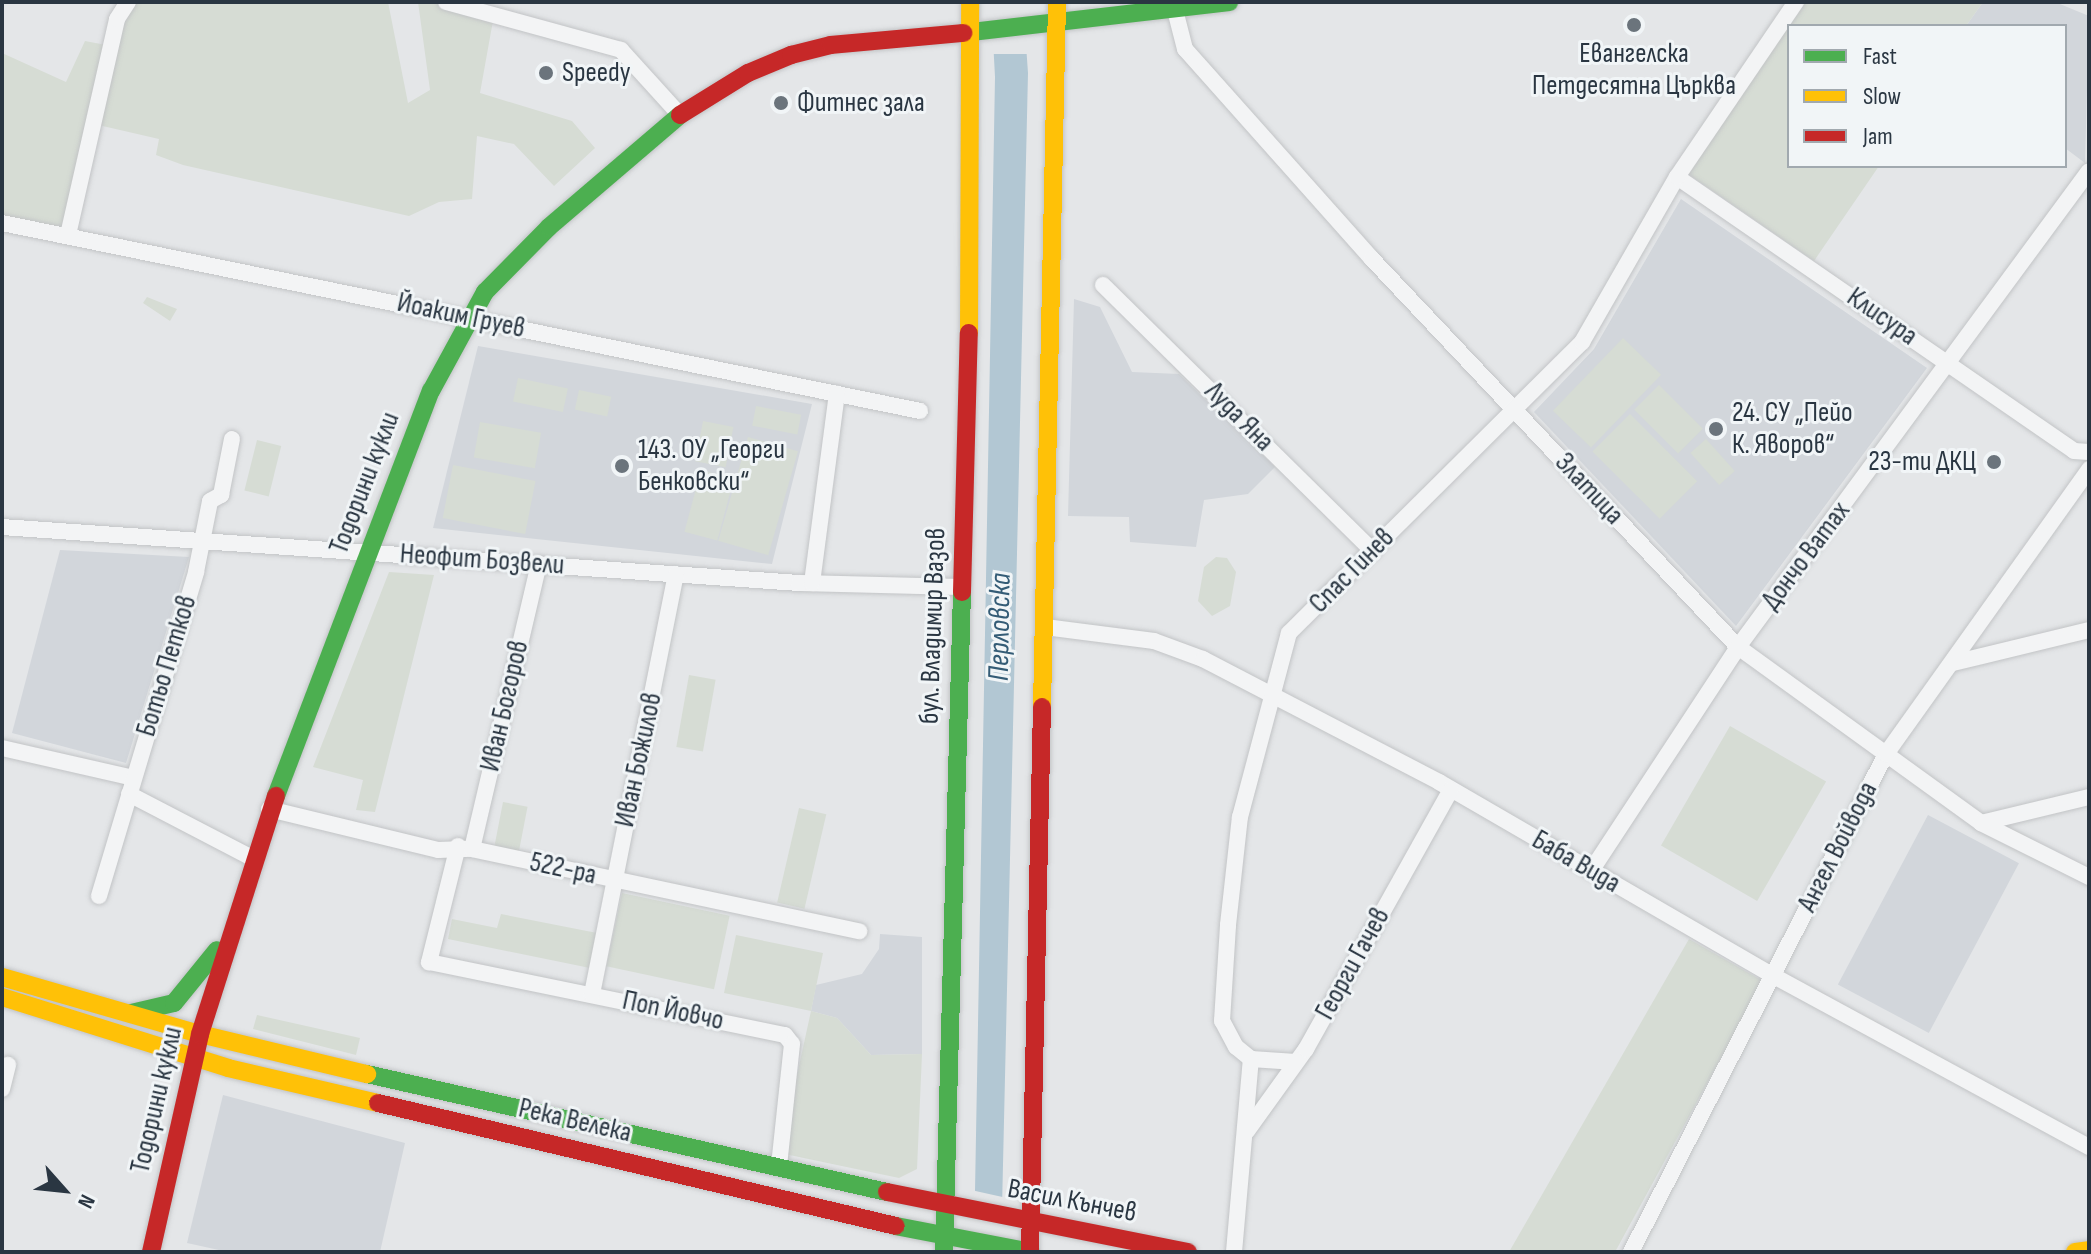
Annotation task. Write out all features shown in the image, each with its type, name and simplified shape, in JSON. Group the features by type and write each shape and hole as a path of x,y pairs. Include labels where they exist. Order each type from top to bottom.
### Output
{"street":[{"path":"68,235 117,19 128,2"},
{"path":"446,2 621,50 680,115"},
{"name":"бул. Владимир Вазов","path":"944,1244 980,31 970,2"},
{"path":"1026,1251 1022,1220 1045,627 1059,24 1057,2"},
{"name":"Тодорини кукли","path":"151,1252 193,1059 225,939 252,858 431,391 466,317 520,255 680,115 748,73 791,55 831,45 1059,24 1229,2"},
{"name":"Спас Гинев","path":"1251,1059 1236,1047 1222,1021 1240,817 1270,692 1289,633 1582,342 1677,177 1796,2"},
{"name":"Златица","path":"1175,10 1185,49 1515,411 1738,647 1981,823 2089,877"},
{"name":"Дончо Ватах","path":"1591,871 1738,647 2089,171"},
{"name":"Клисура","path":"1677,177 2074,451 2089,452"},
{"name":"Йоаким Груев","path":"2,223 920,411"},
{"name":"Луда Яна","path":"1103,285 1373,551"},
{"path":"812,583 837,394"},
{"name":"Ботьо Петков","path":"99,896 203,541 210,501 221,495 232,439"},
{"name":"Ангел Войвода","path":"1631,1252 1886,754 2089,469"},
{"name":"Неофит Бозвели","path":"2,527 812,583 962,587"},
{"name":"Иван Богоров","path":"429,962 465,848 539,564"},
{"name":"Иван Божилов","path":"592,994 676,574"},
{"name":"Баба Вида","path":"1045,627 1154,641 1270,692 1451,790 1772,975 2089,1147"},
{"path":"1953,663 2089,630"},
{"path":"2,748 131,786 252,858"},
{"name":"Георги Гачев","path":"1246,1133 1296,1062 1451,790"},
{"path":"1981,823 2089,797"},
{"name":"522-ра","path":"269,809 438,850 465,848 859,931"},
{"path":"121,1014 174,1003 225,939"},
{"name":"Поп Йовчо","path":"429,962 592,994 790,1039 779,1165"},
{"name":"Река Велека","path":"2,977 121,1014 200,1034 945,1205"},
{"name":"Река Велека","path":"2,997 193,1059 944,1244"},
{"path":"1234,1252 1251,1059 1296,1062"},
{"path":"2,1089 8,1065"},
{"name":"Васил Кънчев","path":"945,1205 1188,1252"},
{"name":"Васил Кънчев","path":"944,1244 964,1240 1026,1251"},
{"path":"2075,1252 2089,1250"}],"shaded area":[{"path":"128,2 388,2 408,103 430,90 418,2 446,2 494,15 480,93 572,121 595,148 554,186 514,144 477,136 472,199 439,202 409,216 183,165 156,155 159,139 94,124 68,235 2,223 2,53 66,82 85,41 111,46"},
{"path":"1805,2 1983,2 1967,24 1790,24"},
{"path":"1983,2 2055,2 2089,16 2085,163 2067,150 2067,24 1967,24"},
{"path":"1787,28 1787,168 1878,168 1814,261 1688,174"},
{"name":"24. СУ „Пейо К. Яворов“","path":"1681,199 1927,368 1736,626 1534,412 1594,349"},
{"path":"147,297 177,309 170,321 143,303"},
{"path":"1074,299 1100,307 1132,372 1179,374 1275,467 1248,494 1204,500 1196,547 1130,542 1129,517 1068,516"},
{"path":"1623,338 1661,375 1591,447 1553,411"},
{"name":"143. ОУ „Георги Бенковски“","path":"478,346 812,404 772,564 433,528"},
{"path":"518,378 568,389 563,412 513,401"},
{"path":"1659,385 1703,429 1678,454 1634,410"},
{"path":"579,390 611,397 607,416 575,410"},
{"path":"756,406 801,415 797,434 752,426"},
{"path":"1630,414 1697,481 1660,519 1593,451"},
{"path":"703,421 733,427 726,467 695,461"},
{"path":"480,422 541,433 535,468 474,457"},
{"path":"748,437 798,451 768,555 718,541"},
{"path":"1706,439 1735,471 1719,485 1690,453"},
{"path":"257,440 281,446 269,497 244,490"},
{"path":"453,465 535,481 525,534 443,518"},
{"path":"701,470 734,479 717,541 684,532"},
{"path":"60,550 189,557 126,763 12,733"},
{"path":"1216,557 1227,558 1236,572 1230,606 1212,616 1198,601 1204,567"},
{"path":"389,572 434,575 375,812 356,810 363,780 313,767"},
{"path":"689,675 716,680 703,752 676,747"},
{"path":"1730,726 1826,782 1757,901 1661,846"},
{"path":"503,802 528,807 519,853 494,848"},
{"path":"799,808 826,814 804,909 777,903"},
{"path":"1928,815 2019,863 1929,1033 1838,985"},
{"path":"622,893 730,916 714,989 606,966"},
{"path":"501,914 597,933 590,968 448,939 452,919 497,928"},
{"path":"880,934 922,937 922,1054 871,1055 837,1018 811,1011 816,985 862,974 879,949"},
{"path":"736,935 823,953 811,1011 724,993"},
{"path":"1689,939 1763,981 1615,1252 1509,1252"},
{"path":"811,1011 837,1018 871,1055 922,1054 917,1169 899,1178 780,1153"},
{"path":"257,1015 360,1038 356,1055 253,1029"},
{"path":"223,1095 405,1143 380,1252 228,1252 187,1243"}],"water":[{"name":"Перловска","path":"991,2 1023,2 1028,73 1001,1252 975,1191 995,77"}],"pier":[{"path":"987,2 1027,2 1027,54 987,54"},
{"path":"971,1190 1007,1198 1005,1252 970,1252"}],"traffic: fast":[{"path":"963,33 1229,2"},
{"path":"276,796 431,391 485,292 549,227 680,115"},
{"path":"944,1252 962,592"},
{"path":"131,1013 174,1003 217,950"},
{"path":"367,1074 887,1192"},
{"path":"896,1226 1031,1252"}],"traffic: slow":[{"path":"969,333 970,2"},
{"path":"1042,707 1057,2"},
{"path":"2,977 200,1034 367,1074"},
{"path":"2,997 228,1068 378,1103"},
{"path":"2075,1252 2089,1250"}],"traffic: jam":[{"path":"680,115 748,73 791,55 831,45 963,33"},
{"path":"962,592 969,333"},
{"path":"1030,1252 1042,707"},
{"path":"151,1252 200,1034 276,796"},
{"path":"378,1103 896,1226"},
{"path":"887,1192 1188,1252"}],"place":[{"name":"Евангелска Петдесятна Църква","path":"1634,25"},
{"name":"Speedy","path":"546,73"},
{"name":"Фитнес зала","path":"781,103"},
{"name":"24. СУ „Пейо К. Яворов“","path":"1716,429"},
{"name":"23-ти ДКЦ","path":"1994,462"},
{"name":"143. ОУ „Георги Бенковски“","path":"622,466"}]}
